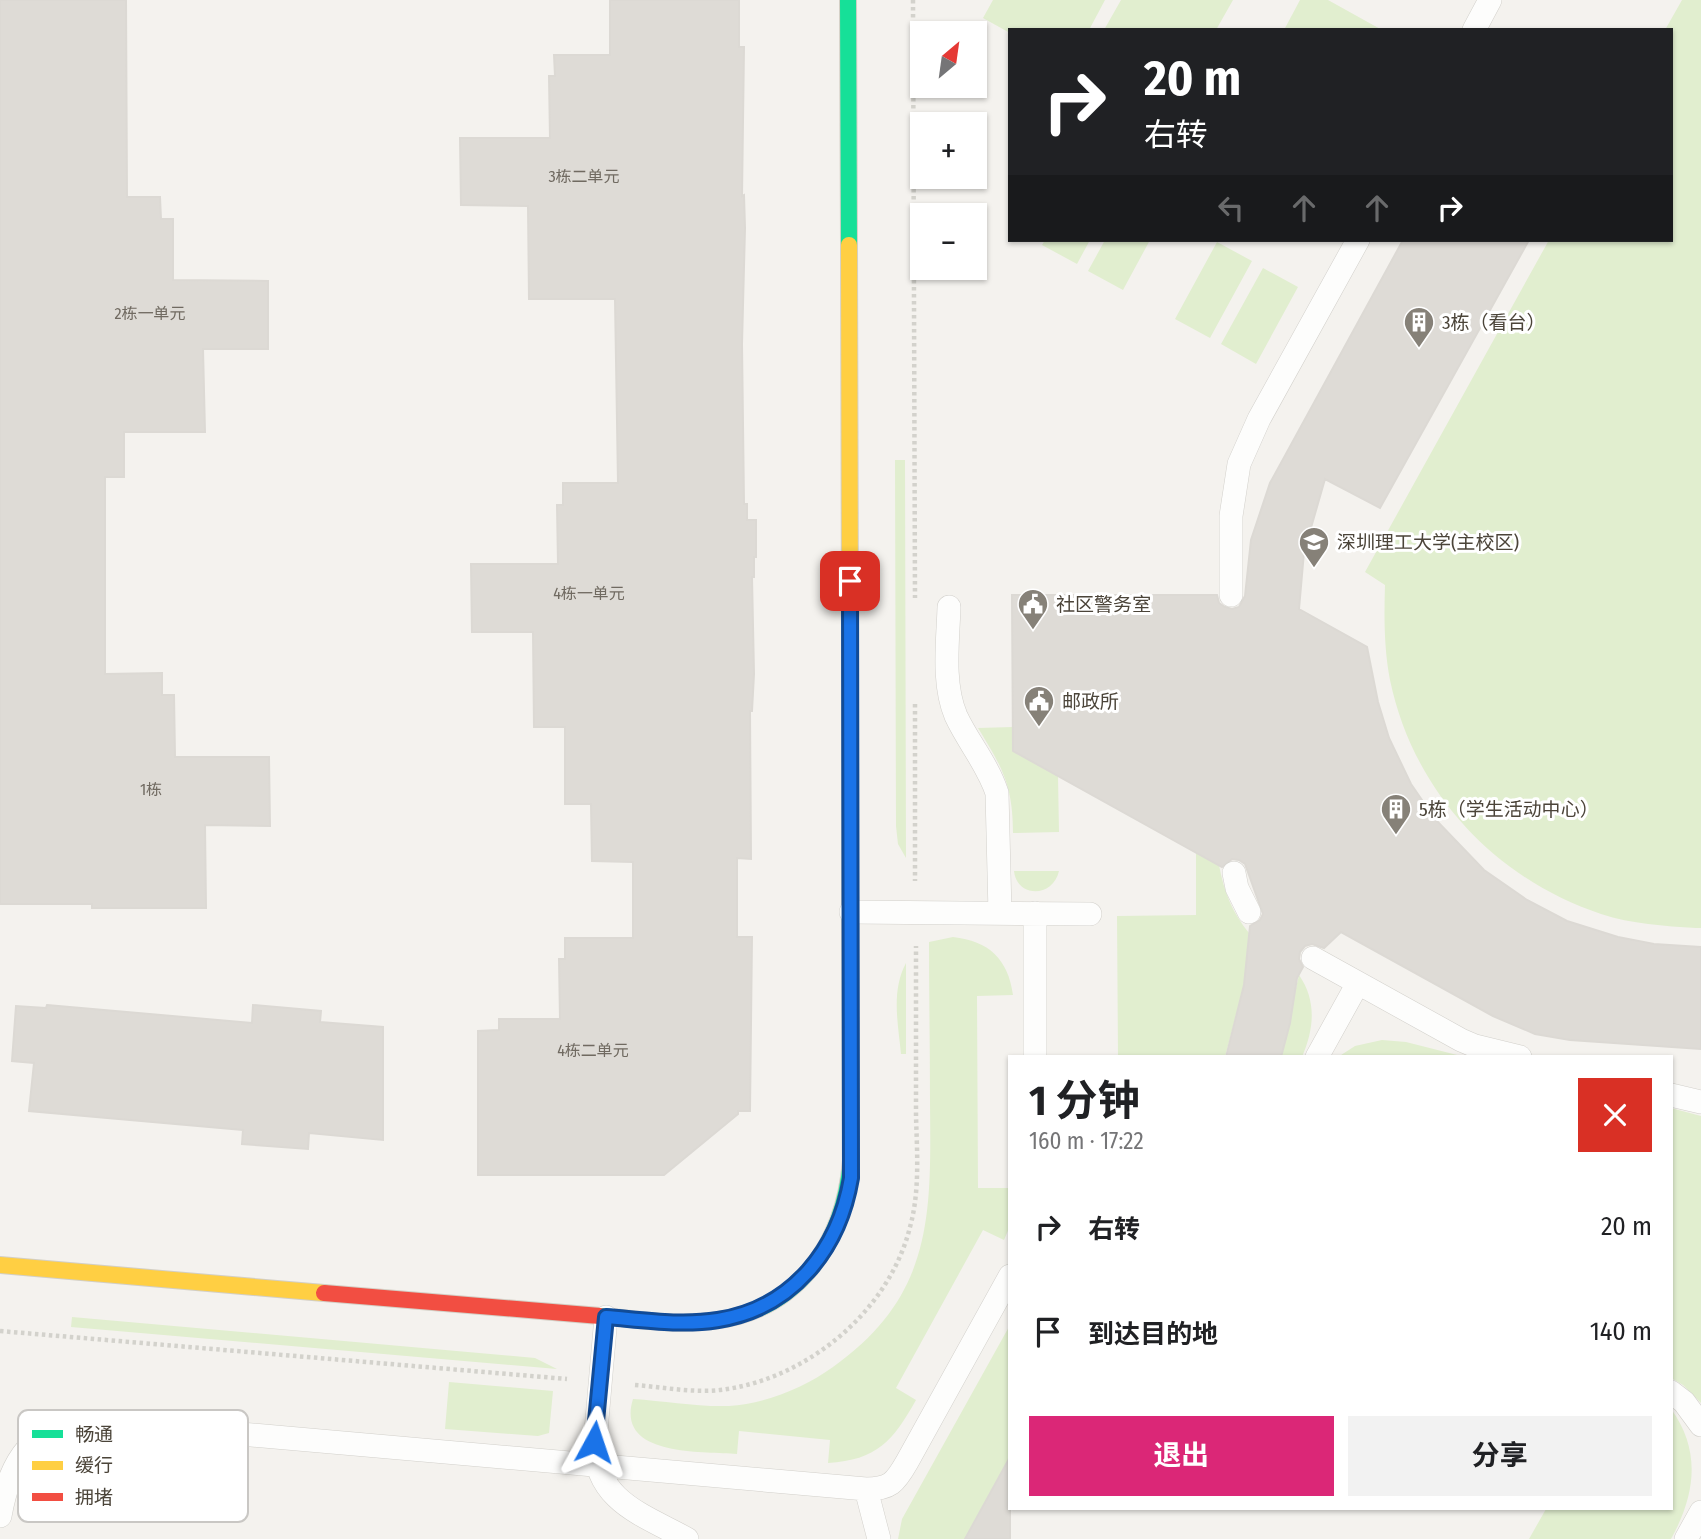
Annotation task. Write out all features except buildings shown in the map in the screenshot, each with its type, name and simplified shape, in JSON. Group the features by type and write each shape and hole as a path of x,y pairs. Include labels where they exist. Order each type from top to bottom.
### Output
{"street":[{"path":"0,1265 678,1323 734,1317 770,1302 787,1291 813,1267 827,1248 843,1215 851,1178 848,0"}],"lane":[{"path":"1475,28 1490,0"},
{"path":"1231,595 1231,516 1239,464 1259,419 1357,242"},
{"path":"948,607 950,695 955,714 992,776 997,793 1000,913"},
{"path":"1234,873 1237,888 1249,912"},
{"path":"851,912 1090,914"},
{"path":"1035,913 1035,1055"},
{"path":"1313,958 1461,1040 1513,1055"},
{"path":"1318,1055 1358,983"},
{"path":"1673,1095 1701,1102"},
{"path":"248,1433 883,1489 900,1474 1008,1280"},
{"path":"606,1317 594,1442 596,1465 602,1481 616,1498 687,1539"},
{"path":"1673,1394 1684,1402 1701,1425"},
{"path":"0,1516 3,1494 18,1461"},
{"path":"866,1489 879,1539"},
{"path":"1686,1539 1701,1512"}],"path":[{"path":"913,0 915,460"},
{"path":"0,1331 565,1379"}],"green space":[{"path":"993,0 1105,0 1090,28 1008,28 1008,32 983,18"},
{"path":"1121,0 1233,0 1217,28 1105,28"},
{"path":"1300,0 1328,0 1378,28 1285,28"},
{"path":"1682,0 1701,0 1701,928 1624,920 1562,898 1527,878 1494,854 1464,826 1439,794 1418,758 1401,720 1390,680 1387,656 1385,585 1365,572 1548,242 1673,242 1673,28 1666,28"},
{"path":"1044,242 1089,242 1077,264 1042,245"},
{"path":"1104,242 1149,242 1123,290 1088,271"},
{"path":"1217,242 1252,261 1210,338 1175,319"},
{"path":"1263,268 1298,287 1256,364 1221,344"},
{"path":"895,460 905,460 906,858 898,844 896,826"},
{"path":"1013,727 1013,751 1058,776 1059,832 1013,833 1011,802 1004,777 978,728"},
{"path":"1196,852 1219,865 1230,901 1249,933 1244,985 1226,1055 1118,1055 1117,916 1196,915"},
{"path":"1014,871 1059,871 1050,886 1035,891 1021,886"},
{"path":"953,937 977,943 995,954 1007,971 1013,995 977,996 978,1188 1008,1188 1008,1231 1004,1240 983,1230 896,1388 916,1400 899,1427 882,1446 859,1458 845,1461 828,1463 830,1440 739,1431 737,1454 684,1451 649,1441 637,1432 631,1418 633,1399 729,1406 756,1402 797,1388 822,1375 866,1340 891,1311 908,1281 920,1249 929,1181 929,942"},
{"path":"906,963 906,1054 901,1054 897,996"},
{"path":"1299,975 1311,1005 1309,1036 1303,1055 1280,1055"},
{"path":"1382,1040 1406,1042 1457,1055 1341,1055 1355,1046"},
{"path":"1673,1109 1701,1116 1701,1403 1673,1379"},
{"path":"72,1317 535,1358 557,1369 71,1327"},
{"path":"1008,1329 1008,1461 965,1539 898,1539 902,1519"},
{"path":"449,1382 553,1391 549,1433 538,1436 445,1429"},
{"path":"1673,1412 1687,1440 1692,1472 1686,1505 1671,1539 1529,1539 1545,1510 1673,1510"}],"traffic: fast":[{"path":"848,0 849,245"},
{"path":"600,1316 684,1323 743,1315 769,1303 792,1287 812,1268 827,1245 839,1219 847,1191 851,1161 850,890"}],"traffic: slow":[{"path":"849,245 850,620"},
{"path":"0,1265 324,1293"}],"traffic: jam":[{"path":"850,620 850,890"},
{"path":"324,1293 600,1316"}],"place":[{"name":"3栋（看台）","path":"1419,349"},
{"name":"深圳理工大学(主校区)","path":"1314,569"},
{"name":"社区警务室","path":"1033,631"},
{"name":"邮政所","path":"1039,728"},
{"name":"5栋（学生活动中心）","path":"1396,836"}],"route":[{"path":"594,1442 606,1317 678,1323 717,1321 751,1311 787,1291 813,1267 827,1248 843,1215 851,1178 850,581"}]}
